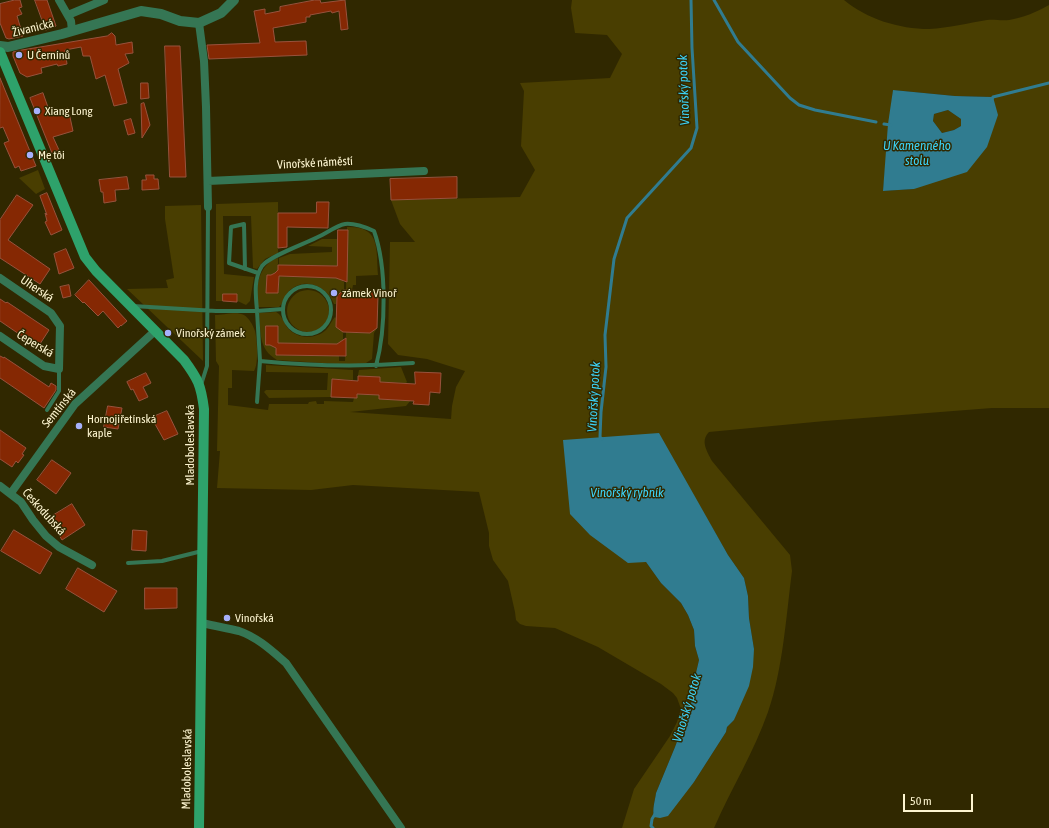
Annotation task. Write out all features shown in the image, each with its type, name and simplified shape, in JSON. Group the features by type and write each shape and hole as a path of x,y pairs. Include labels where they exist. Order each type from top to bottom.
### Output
{"main road":[{"name":"Mladoboleslavská","path":"0,52 85,257 96,271 184,360 197,377 201,388 204,409 199,828"}],"street":[{"path":"60,0 71,21 72,31 141,12 161,14 180,21 199,23 221,12 234,0"},
{"path":"68,15 104,0"},
{"path":"199,23 204,61 208,207"},
{"name":"Živanická","path":"0,46 8,47 72,31"},
{"name":"Vinořské náměstí","path":"208,181 424,171"},
{"name":"Uherská","path":"0,278 51,313 60,326 59,370"},
{"name":"Semtínská","path":"11,493 75,404 155,330"},
{"name":"Čeperská","path":"0,336 44,366 59,370"},
{"name":"Českodubská","path":"0,486 21,502 46,536 59,547 92,565"},
{"path":"202,623 239,631 270,649 286,663 401,828"}],"lane":[{"path":"201,388 207,366 208,207"},
{"path":"246,269 244,224 231,227 229,263 258,274"},
{"path":"257,402 260,361 256,286 258,274 264,264 272,258 305,244 344,224 364,226 374,231 378,244 384,286 380,349 376,366"},
{"path":"307,287 319,290 325,295 330,302 331,310 330,318 326,325 314,334 306,334 298,333 292,330 284,317 283,309 284,301 289,294 295,289 307,287"},
{"path":"131,306 257,311 283,309"},
{"path":"260,361 300,365 376,366 413,363"},
{"path":"47,410 59,391 59,370"},
{"path":"128,563 162,561 203,551"}],"shaded area":[{"path":"572,0 844,0 863,13 884,22 918,29 929,29 951,27 987,20 1014,19 1040,10 1049,5 1049,408 992,408 825,421 709,432 706,435 705,446 712,461 790,555 792,571 781,661 768,712 756,742 714,828 622,828 634,789 670,736 677,722 681,709 677,698 661,684 598,647 555,628 526,626 520,624 516,620 508,581 493,560 489,546 489,533 479,492 353,485 311,490 217,488 220,451 217,451 219,366 216,361 215,315 234,313 244,315 252,324 256,335 256,368 254,371 232,370 232,388 228,388 228,405 268,410 269,404 308,404 309,402 316,401 317,404 324,404 324,401 353,402 354,398 357,398 357,394 379,395 379,399 411,400 406,406 350,412 451,419 456,387 465,371 427,359 398,355 388,344 390,242 415,242 400,224 391,200 520,197 535,170 521,146 524,91 520,83 610,78 622,54 607,35 575,33 571,8","holes":["893,90 955,96 993,97 914,189 883,191","688,486 728,555 744,578 748,596 749,618 754,649 734,720 727,727 726,732 694,782 654,817 653,808 656,793 698,684 695,677 699,660 695,646 694,630 688,615 681,603 661,583 646,562"]},
{"path":"948,110 961,119 961,126 954,130 942,133 933,121 934,114"},
{"path":"38,170 45,189 36,194 19,178"},
{"path":"278,202 278,253 265,259 257,269 253,268 251,216 223,216 224,274 254,277 250,301 246,305 223,294 223,301 216,301 216,204"},
{"path":"201,205 203,361 127,289 168,288 166,280 174,278 165,219 165,206"},
{"path":"347,227 366,230 374,241 377,256 378,275 356,276 356,285 353,285 352,290 346,290"},
{"path":"322,239 338,239 340,266 279,265 279,258 290,254 332,252 332,247 308,246"},
{"path":"278,258 278,271 273,275 267,275 267,293 278,293 279,276 340,278 344,282 344,290 340,295 337,295 336,304 334,304 331,298 321,288 315,285 302,284 289,291 279,307 258,307 257,293 259,278 266,266 271,261"},
{"path":"304,290 312,290 320,293 326,299 329,311 326,323 320,329 312,332 304,332 296,329 290,323 287,315 287,307 290,299 296,293"},
{"path":"276,312 281,316 291,331 300,336 311,337 322,333 326,330 335,317 339,329 343,332 343,340 339,344 278,343 278,326 266,326 266,344 274,347 277,355 339,356 339,361 345,361 346,332 367,333 374,328 377,328 374,333 372,359 366,363 352,365 277,360 266,351 263,345 259,313"},
{"path":"266,365 353,370 353,380 332,379 331,397 269,398 264,392 266,390 327,390 328,373 266,372"},
{"path":"401,367 407,382 406,383 380,382 380,377 358,376 359,370"}],"water":[{"name":"U Kamenného stolu","path":"893,90 955,96 993,97 998,115 987,147 967,172 914,189 883,191 888,124","holes":["948,110 961,119 961,126 954,130 942,133 933,121 934,114"]},
{"name":"Vinořský rybník","path":"659,433 728,555 744,578 748,596 749,618 754,649 753,667 749,686 734,720 727,727 726,732 694,782 668,816 660,818 654,817 653,814 656,793 698,684 695,677 699,660 695,646 694,630 681,603 661,583 646,562 628,563 590,535 570,514 563,440"}],"building":[{"path":"20,0 22,7 19,8 22,14 17,16 23,36 9,39 6,38 0,23 0,4"},
{"path":"35,0 47,0 56,26 46,30"},
{"path":"320,0 321,3 345,0 348,29 341,30 339,11 310,15 310,17 306,17 306,22 273,28 275,42 306,41 307,55 209,59 207,45 260,43 254,11 265,9 265,14 280,11 280,7"},
{"path":"112,33 115,36 116,45 132,42 133,53 125,54 129,63 118,69 127,103 114,106 105,75 96,79 90,56 83,56 81,47 65,50 67,64 58,66 57,64 41,68 42,73 27,77 20,73 13,56 13,52 107,36"},
{"path":"165,46 180,46 186,177 170,177"},
{"path":"0,78 36,166 21,171 19,166 15,168 4,143 9,141 3,127 0,128"},
{"path":"141,83 148,83 149,98 141,99"},
{"path":"43,93 50,113 68,108 73,131 53,137 59,150 52,153 30,98"},
{"path":"144,103 150,125 142,138 141,104"},
{"path":"131,119 135,133 128,135 124,121"},
{"path":"146,175 154,175 154,179 158,179 159,189 142,190 142,180 146,180"},
{"path":"127,177 129,189 115,190 116,201 104,203 103,192 101,192 99,180"},
{"path":"457,177 457,198 391,200 390,179"},
{"path":"47,193 62,230 51,235 45,222 47,221 45,213 47,215 40,196"},
{"path":"17,195 33,205 8,240 50,269 40,284 0,258 0,220"},
{"path":"317,202 329,202 328,228 287,227 287,247 278,248 278,213 316,213"},
{"path":"338,230 348,230 347,282 336,278 279,276 278,293 266,293 267,275 275,273 278,270 278,265 337,266"},
{"path":"66,249 74,268 59,274 54,254"},
{"path":"89,280 127,321 118,328 103,311 98,316 75,295"},
{"path":"69,285 71,296 63,298 60,287"},
{"path":"344,290 371,291 378,295 377,328 370,333 343,332 336,327 337,296"},
{"path":"223,294 237,294 237,302 223,301"},
{"path":"0,299 6,303 7,302 49,330 38,347 0,321"},
{"path":"266,326 278,326 278,343 337,344 346,338 346,356 276,355 276,348 266,345"},
{"path":"0,356 4,357 49,387 51,383 56,386 56,390 44,408 0,378"},
{"path":"415,372 441,373 440,393 430,392 429,405 413,404 414,401 379,399 379,395 357,394 357,398 331,397 332,379 358,381 358,376 380,377 380,382 415,384"},
{"path":"146,373 151,383 143,387 148,397 139,401 133,389 131,390 127,382"},
{"path":"108,406 122,408 118,429 104,427"},
{"path":"167,411 178,434 164,440 155,424 153,417"},
{"path":"0,430 26,448 22,454 24,455 18,463 16,461 12,467 0,459"},
{"path":"52,460 71,473 56,494 37,480"},
{"path":"72,504 85,525 62,540 49,518"},
{"path":"14,530 52,553 40,574 1,551"},
{"path":"133,530 147,531 146,551 132,550"},
{"path":"78,568 117,591 104,612 66,589"},
{"path":"145,588 177,588 177,608 145,609"}],"waterway":[{"name":"Vinořský potok","path":"602,439 600,437 606,367 605,335 614,259 627,218 691,148 697,128 692,48 691,0"},
{"path":"714,0 738,42 790,98 799,105 815,110 876,122"},
{"path":"991,101 993,97 1049,83"},
{"path":"884,124 891,125"},
{"name":"Vinořský potok","path":"653,828 651,826 652,819 655,814"}],"place":[{"name":"U Černínů","path":"19,55"},
{"name":"Xiang Long","path":"37,111"},
{"name":"Mẹ tôi","path":"30,155"},
{"name":"zámek Vinoř","path":"334,293"},
{"name":"Vinořský zámek","path":"168,333"},
{"name":"Hornojiřetínská kaple","path":"79,426"},
{"name":"Vinořská","path":"227,618"}]}
